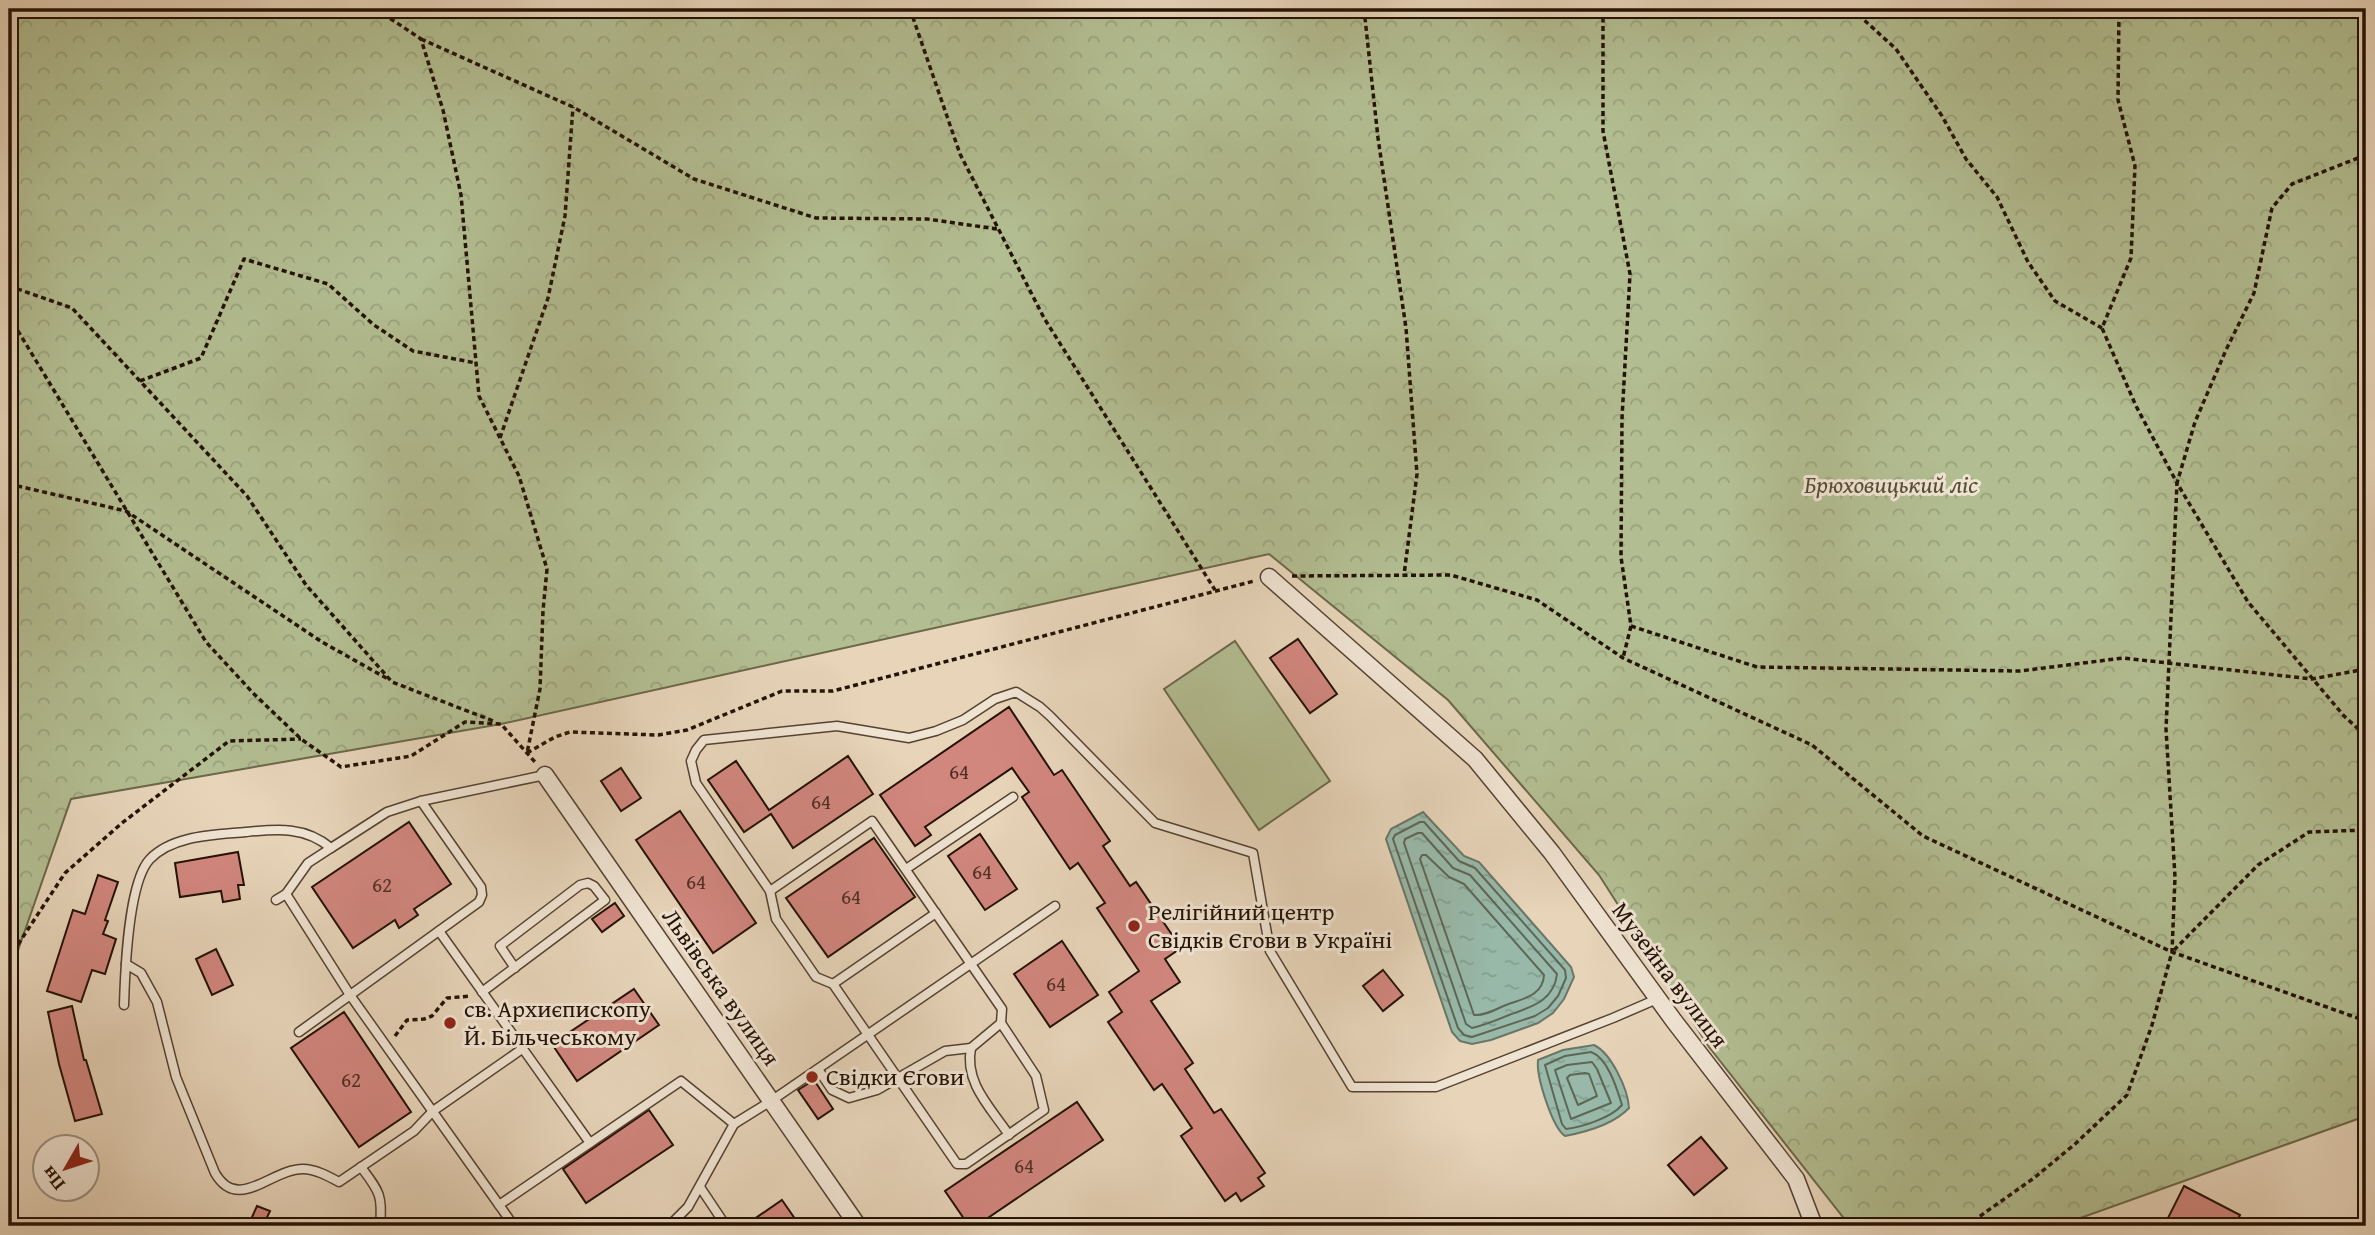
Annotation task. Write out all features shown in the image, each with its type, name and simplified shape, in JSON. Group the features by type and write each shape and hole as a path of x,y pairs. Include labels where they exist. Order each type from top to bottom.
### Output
{"street":[{"name":"Музейна вулиця","path":"1269,577 1475,759 1552,853 1657,999 1796,1179 1814,1226"},
{"name":"Львівська вулиця","path":"545,775 858,1226"}],"lane":[{"path":"770,891 872,821 1002,1009 1001,1023 1036,1076 1044,1110 966,1164 957,1164 834,984 816,977 776,919 770,891 696,783 691,761 695,750 704,740 836,726 909,738 962,720 995,699 1016,692 1050,716 1154,823 1253,853 1270,951 1352,1087 1436,1087 1657,999"},
{"path":"276,901 286,894 308,863 387,812 421,801 545,775"},
{"path":"906,869 1013,797"},
{"path":"299,1032 479,902 481,887 421,801"},
{"path":"124,1005 126,964 139,878 149,859 165,848 198,836 286,828 321,839 331,848"},
{"path":"515,968 500,947 580,886 588,883 594,886 605,900"},
{"path":"482,992 623,887"},
{"path":"286,894 350,995 514,1226"},
{"path":"670,1226 688,1207 734,1124 1055,906"},
{"path":"834,984 936,913"},
{"path":"439,931 590,1143"},
{"path":"126,964 141,973 157,1002 176,1077 215,1173 224,1185 231,1189 246,1190 279,1174 303,1169 324,1174 339,1182 414,1131 433,1111 522,1049"},
{"path":"818,1069 832,1090 849,1098 877,1090 945,1051 971,1048 1001,1023"},
{"path":"971,1048 968,1063 973,1083 1009,1135"},
{"path":"499,1205 681,1081 734,1124"},
{"path":"362,1167 379,1191 382,1208 380,1226"},
{"path":"700,1187 726,1226"}],"path":[{"path":"376,9 421,39 573,107 694,179 816,218 927,219 998,229"},
{"path":"911,9 960,154 1044,318 1216,590"},
{"path":"1364,9 1378,138 1406,328 1417,474 1404,575"},
{"path":"1603,9 1602,131 1630,274 1622,418 1621,557 1631,626 1623,658"},
{"path":"1852,9 1896,49 1942,116 1966,159 1997,197 2028,262 2055,301 2102,328 2136,407 2177,483 2248,602 2344,716 2366,736"},
{"path":"2102,328 2131,258 2135,166 2118,100 2119,9"},
{"path":"421,39 443,110 461,195 479,396 519,476 547,569 540,690 527,753"},
{"path":"500,438 548,298 565,216 573,107"},
{"path":"1966,1226 2034,1178 2127,1095 2152,1025 2172,952 2175,877 2166,729 2177,483 2195,422 2254,293 2272,208 2292,184 2358,158"},
{"path":"140,381 201,358 244,260 328,284 374,325 413,351 476,363"},
{"path":"9,286 72,308 247,496 306,585 392,682"},
{"path":"9,316 206,642 253,693 301,739 341,767 411,756 465,722 501,724"},
{"path":"9,484 126,510 323,642 392,682 501,724 545,775"},
{"path":"1631,626 1757,667 2020,671 2123,658 2312,679 2366,669"},
{"path":"9,968 13,952 65,873 122,823 229,741 301,739"},
{"path":"2172,952 2258,865 2309,832 2366,830"},
{"path":"385,1045 407,1020 424,1020 432,1016 447,998 473,996 482,992"}],"green space":[{"name":"Брюховицький ліс","path":"9,9 2366,9 2366,1116 2058,1226 1850,1226 1709,1047 1599,875 1448,700 1269,554 501,724 71,799 9,976"},
{"path":"1235,641 1330,781 1259,830 1164,689"}],"water":[{"path":"1423,812 1464,856 1479,862 1571,967 1574,977 1564,999 1553,1013 1538,1023 1472,1044 1460,1041 1452,1032 1386,839 1391,829"},
{"path":"1594,1045 1607,1056 1618,1072 1629,1108 1608,1123 1565,1136 1555,1123 1546,1101 1538,1060 1563,1050"}],"building":[{"path":"1298,639 1337,694 1310,713 1270,658"},
{"path":"1009,707 1054,775 1062,770 1110,841 1103,846 1130,886 1136,882 1181,948 1165,959 1180,982 1151,1001 1193,1063 1185,1069 1214,1113 1221,1109 1265,1173 1258,1178 1264,1186 1241,1201 1236,1193 1225,1201 1181,1136 1192,1128 1162,1084 1154,1090 1108,1022 1122,1012 1109,992 1139,971 1097,908 1105,903 1078,863 1070,869 1022,797 1029,792 1012,768 925,827 931,835 915,846 880,795"},
{"path":"848,756 873,794 793,848 771,814 744,832 708,780 736,761 769,810"},
{"path":"621,768 641,798 621,811 601,781"},
{"path":"680,811 756,923 713,953 636,840"},
{"path":"409,822 451,884 414,909 418,915 399,928 395,920 353,948 312,887"},
{"path":"980,834 1017,889 985,910 948,856"},
{"path":"874,838 915,897 828,957 786,898"},
{"path":"238,852 244,885 238,885 240,899 223,902 221,891 180,897 175,863"},
{"path":"98,875 118,882 103,934 116,939 105,974 92,970 81,1002 47,991 73,910 85,914"},
{"path":"615,903 624,916 602,932 592,919"},
{"path":"1062,941 1098,995 1050,1027 1014,974"},
{"path":"216,949 233,985 212,995 196,959"},
{"path":"1383,970 1403,995 1383,1011 1363,986"},
{"path":"634,989 659,1025 577,1081 552,1044"},
{"path":"72,1006 84,1060 102,1114 75,1121 48,1012"},
{"path":"344,1012 411,1112 359,1147 291,1048"},
{"path":"814,1080 833,1109 818,1119 798,1090"},
{"path":"1077,1102 1103,1140 976,1226 969,1226 945,1191"},
{"path":"649,1110 673,1145 586,1203 563,1169"},
{"path":"1701,1137 1727,1168 1694,1195 1668,1165"},
{"path":"2184,1186 2240,1215 2235,1226 2164,1226"},
{"path":"782,1200 800,1226 744,1226"},
{"path":"257,1206 270,1211 263,1226 248,1226"}],"place":[{"name":"Релігійний центр Свідків Єгови в Україні","path":"1134,926"},
{"name":"св. Архиєпископу Й. Більчеському","path":"450,1023"},
{"name":"Свідки Єгови","path":"812,1077"}]}
